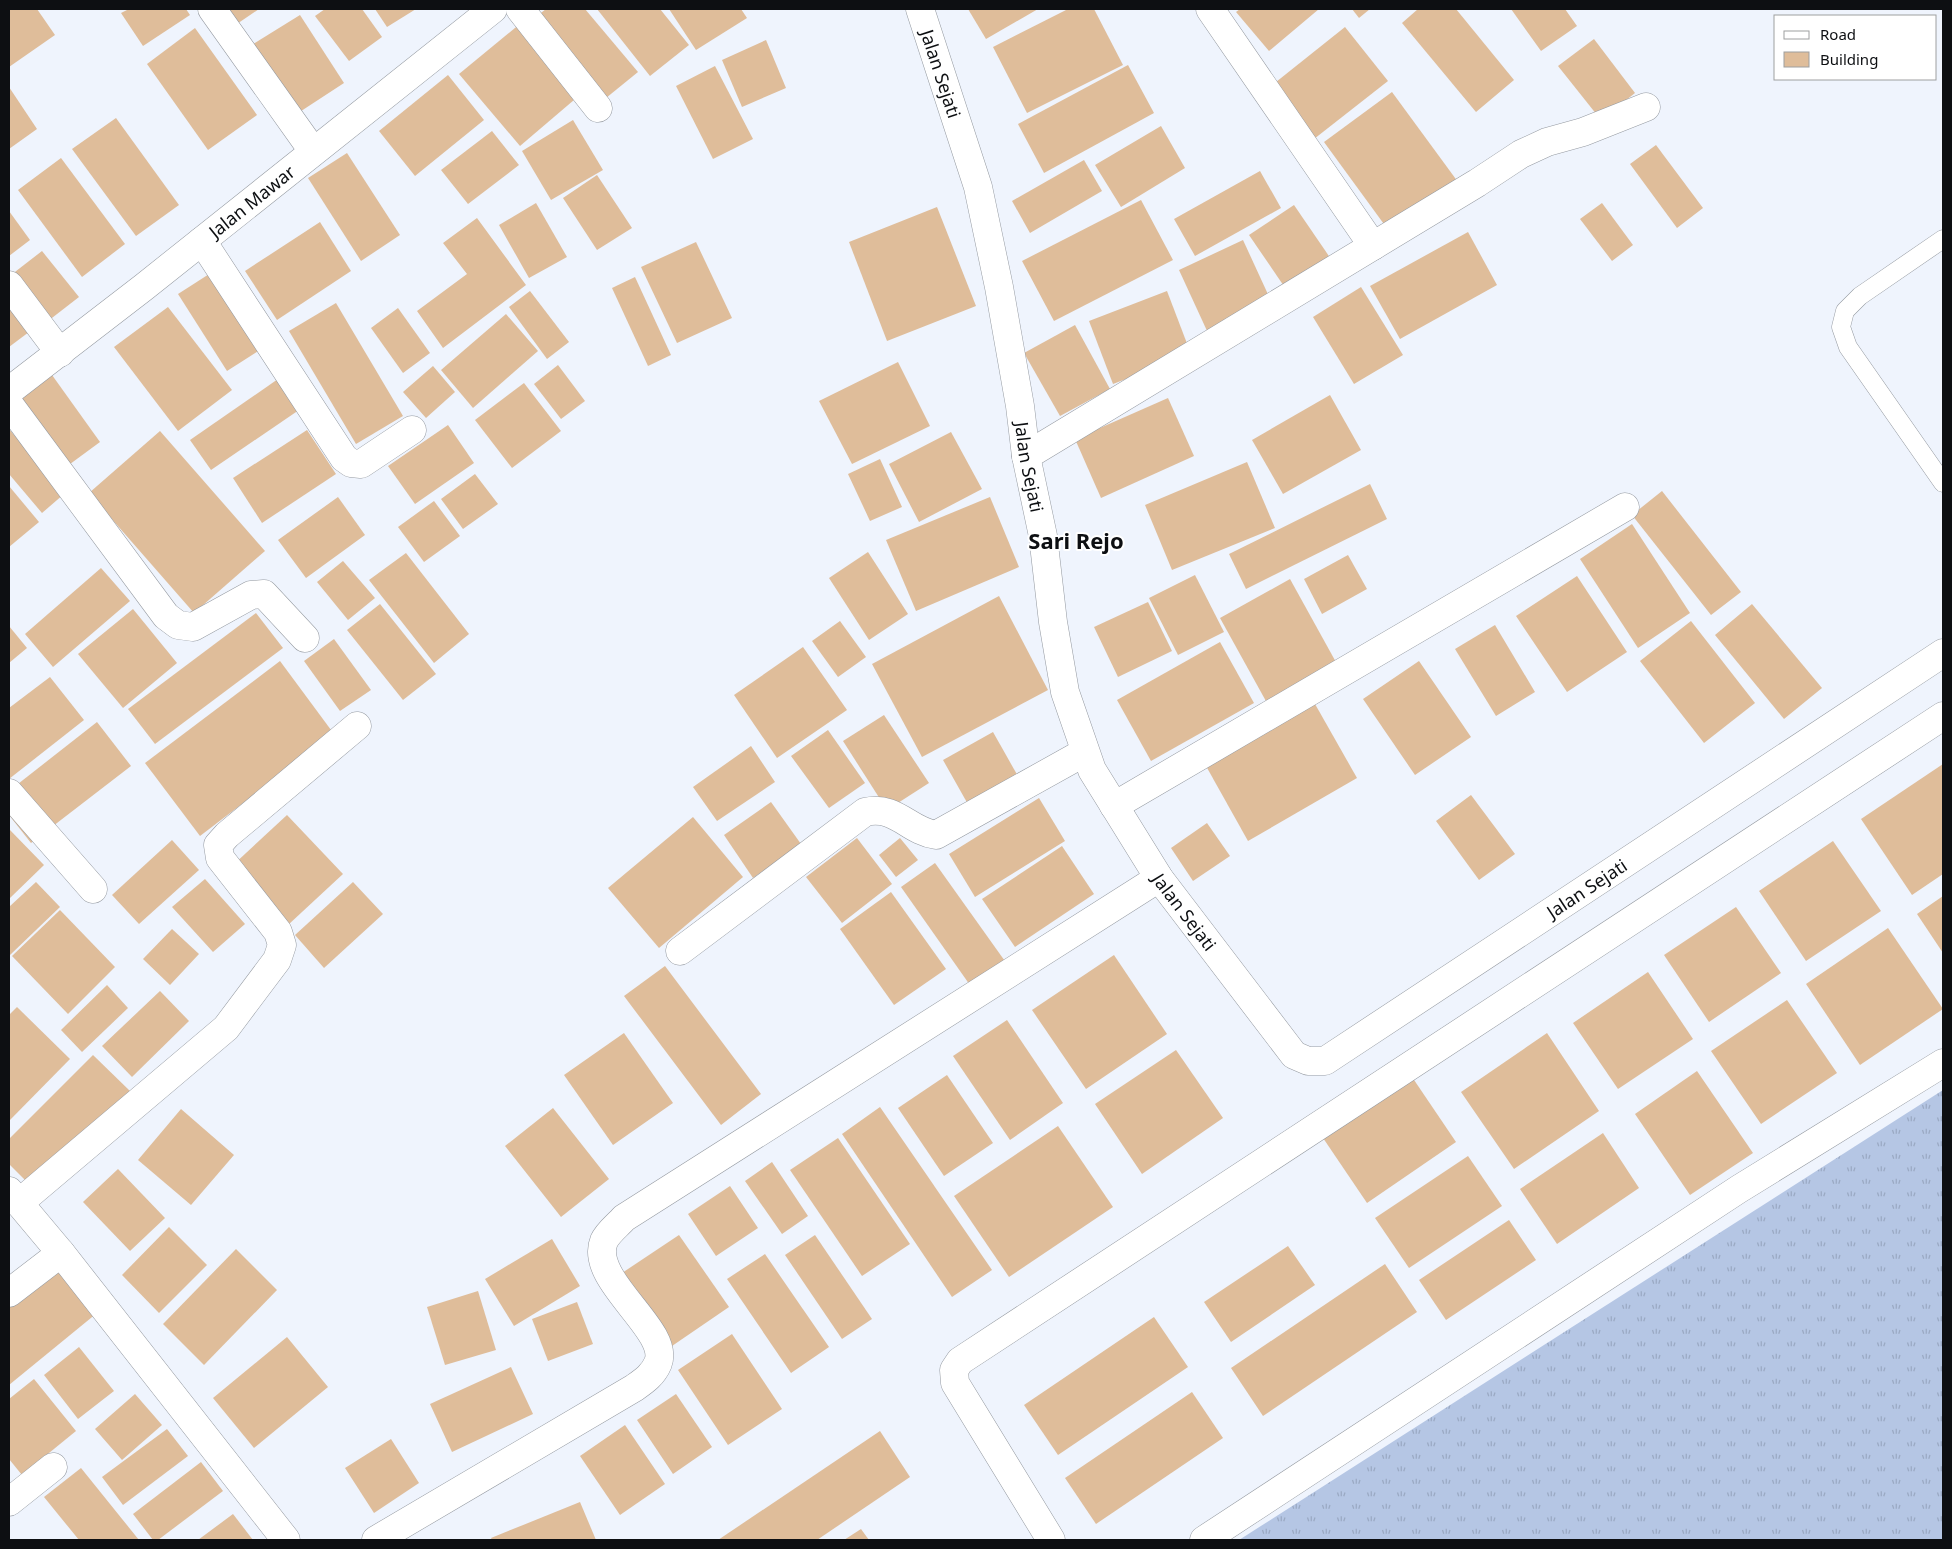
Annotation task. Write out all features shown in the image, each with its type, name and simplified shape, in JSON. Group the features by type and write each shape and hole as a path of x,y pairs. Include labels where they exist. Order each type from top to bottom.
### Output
{"street":[{"path":"212,9 313,151"},
{"name":"Jalan Mawar","path":"9,391 202,241 492,9"},
{"path":"520,9 598,108"},
{"name":"Jalan Sejati","path":"920,9 978,187 999,286 1020,406 1026,456 1043,536 1053,622 1065,692 1085,752 1092,770 1159,878 1294,1055 1308,1062 1325,1061 1943,653"},
{"path":"1210,9 1372,246"},
{"path":"1026,456 1521,154 1547,142 1583,132 1646,107"},
{"path":"202,241 344,458 351,463 361,464 412,430"},
{"path":"9,285 60,353"},
{"path":"9,404 166,616 178,625 194,627 251,594 264,594 305,638"},
{"path":"1114,806 1625,507"},
{"path":"1051,1540 955,1383 954,1370 960,1361 1943,716"},
{"path":"286,1540 61,1253 14,1197 226,1028 278,960 282,946 278,932 220,858 218,845 227,835 357,726"},
{"path":"680,951 865,812 877,809 889,812 926,834 936,835 1085,752"},
{"path":"9,793 93,889"},
{"path":"376,1540 634,1388 649,1377 659,1362 658,1351 651,1331 611,1280 602,1252 604,1240 624,1218 1159,878"},
{"path":"1204,1540 1739,1189 1943,1063"},
{"path":"9,1293 61,1253"},
{"path":"9,1502 53,1467"}],"lane":[{"path":"1943,240 1860,296 1845,311 1841,327 1848,347 1943,483"}],"green space":[{"path":"1943,1090 1943,1540 1239,1540"}],"building":[{"path":"9,9 37,9 55,35 9,67"},
{"path":"129,9 186,9 190,15 143,46 121,13"},
{"path":"218,9 259,9 231,28"},
{"path":"325,9 362,9 382,37 349,61 315,16"},
{"path":"375,9 416,9 387,27"},
{"path":"546,9 585,9 638,72 606,98 537,16"},
{"path":"597,9 660,9 689,45 650,76"},
{"path":"669,9 741,9 747,18 696,50"},
{"path":"968,9 1038,9 986,39"},
{"path":"1068,9 1094,9 1123,65 1027,113 993,47"},
{"path":"1240,9 1319,9 1269,51 1236,12"},
{"path":"1352,9 1370,9 1359,18"},
{"path":"1418,9 1456,9 1514,80 1476,112 1402,23"},
{"path":"1511,9 1565,9 1577,26 1541,51"},
{"path":"300,15 344,83 295,115 250,46"},
{"path":"521,23 581,94 520,146 459,74"},
{"path":"1345,27 1388,81 1314,139 1271,86"},
{"path":"195,28 257,115 208,150 147,64"},
{"path":"1594,39 1635,93 1601,120 1558,66"},
{"path":"766,40 786,88 742,107 722,60"},
{"path":"1128,65 1154,113 1044,173 1018,124"},
{"path":"715,66 753,139 713,159 676,86"},
{"path":"448,75 484,120 415,176 379,131"},
{"path":"9,87 37,129 9,149"},
{"path":"1392,92 1458,182 1389,231 1324,142"},
{"path":"116,118 179,205 136,236 72,149"},
{"path":"573,120 603,170 551,200 522,151"},
{"path":"1161,126 1185,168 1121,207 1095,165"},
{"path":"492,131 519,165 468,204 441,170"},
{"path":"1656,145 1703,208 1677,228 1630,164"},
{"path":"347,153 400,235 361,261 308,178"},
{"path":"61,158 125,244 82,277 18,190"},
{"path":"1084,160 1102,191 1030,233 1012,201"},
{"path":"1260,171 1281,208 1195,256 1174,219"},
{"path":"597,175 632,228 597,250 563,198"},
{"path":"1141,200 1173,260 1054,321 1022,261"},
{"path":"536,203 567,257 529,278 499,225"},
{"path":"1602,203 1633,245 1612,261 1580,219"},
{"path":"1294,205 1333,262 1288,292 1249,235"},
{"path":"937,207 976,306 887,341 849,242"},
{"path":"9,211 30,240 9,256"},
{"path":"477,218 526,285 443,348 417,311 467,274 443,243"},
{"path":"320,222 351,271 277,320 245,271"},
{"path":"1468,232 1497,285 1400,339 1370,286"},
{"path":"1243,240 1272,303 1208,333 1179,270"},
{"path":"696,242 732,318 677,343 641,267"},
{"path":"42,251 79,297 48,321 11,275"},
{"path":"217,269 266,346 227,371 178,294"},
{"path":"635,277 671,355 648,366 612,288"},
{"path":"1361,287 1403,355 1354,384 1313,317"},
{"path":"530,291 569,342 547,359 509,307"},
{"path":"1167,291 1191,354 1113,384 1089,321"},
{"path":"336,303 403,416 356,444 289,331"},
{"path":"11,307 29,332 9,347 9,309"},
{"path":"168,307 232,390 178,431 114,347"},
{"path":"398,308 430,353 403,373 371,328"},
{"path":"506,314 538,351 473,408 441,370"},
{"path":"1075,325 1110,389 1060,416 1024,353"},
{"path":"898,362 930,426 852,464 819,401"},
{"path":"558,365 585,401 561,419 534,384"},
{"path":"433,366 455,392 426,418 403,392"},
{"path":"52,375 100,442 66,467 17,399"},
{"path":"278,379 299,410 211,470 190,440"},
{"path":"524,383 561,431 512,468 475,420"},
{"path":"1330,395 1361,450 1283,494 1252,440"},
{"path":"1168,398 1194,456 1101,498 1075,439"},
{"path":"448,425 474,463 415,504 388,466"},
{"path":"9,429 64,494 42,513 9,474"},
{"path":"307,430 336,474 262,523 233,478"},
{"path":"160,431 265,551 194,613 89,493"},
{"path":"951,432 982,489 919,522 889,464"},
{"path":"880,459 902,507 870,521 848,474"},
{"path":"1247,462 1275,528 1172,570 1145,505"},
{"path":"475,474 498,504 463,529 441,499"},
{"path":"1370,484 1387,519 1246,589 1229,554"},
{"path":"9,486 39,522 9,547"},
{"path":"1662,491 1741,592 1711,615 1632,515"},
{"path":"338,497 365,535 306,578 278,540"},
{"path":"990,497 1019,567 916,611 886,540"},
{"path":"434,501 460,536 424,562 398,527"},
{"path":"1632,524 1690,613 1638,648 1580,559"},
{"path":"868,552 908,614 869,640 829,578"},
{"path":"406,553 469,634 434,663 369,580"},
{"path":"1348,555 1367,589 1322,614 1304,579"},
{"path":"343,561 375,598 348,620 317,582"},
{"path":"101,568 130,601 53,667 25,634"},
{"path":"1195,575 1224,632 1178,655 1149,598"},
{"path":"1577,576 1627,652 1567,692 1516,616"},
{"path":"1290,579 1337,664 1267,703 1220,618"},
{"path":"999,596 1048,690 922,757 872,664"},
{"path":"1148,602 1172,651 1118,677 1094,627"},
{"path":"380,604 436,674 403,700 347,630"},
{"path":"1752,604 1822,688 1784,719 1715,635"},
{"path":"133,609 177,663 123,708 78,654"},
{"path":"256,613 283,648 155,744 128,709"},
{"path":"840,621 866,657 838,677 812,641"},
{"path":"1691,621 1755,703 1704,743 1640,661"},
{"path":"1495,625 1535,692 1496,716 1455,649"},
{"path":"9,626 27,648 9,663"},
{"path":"334,639 371,690 340,711 304,661"},
{"path":"1220,642 1254,703 1151,761 1117,700"},
{"path":"803,647 847,710 777,758 734,695"},
{"path":"280,661 334,734 200,836 145,763"},
{"path":"1419,661 1471,737 1415,775 1363,699"},
{"path":"50,677 84,720 9,779 9,708"},
{"path":"1315,704 1357,778 1248,841 1206,766"},
{"path":"884,715 929,783 887,810 843,741"},
{"path":"97,722 131,766 31,843 9,815 9,791"},
{"path":"828,730 865,783 829,808 791,756"},
{"path":"993,732 1019,778 969,806 943,760"},
{"path":"751,746 775,782 717,821 693,787"},
{"path":"1943,764 1943,874 1912,895 1861,819"},
{"path":"1471,795 1515,854 1479,880 1436,821"},
{"path":"1039,798 1065,841 975,897 949,854"},
{"path":"771,802 801,844 753,878 724,835"},
{"path":"287,815 343,874 288,925 232,866"},
{"path":"693,817 743,877 659,948 608,888"},
{"path":"1207,823 1230,856 1193,881 1171,848"},
{"path":"9,829 44,865 9,899"},
{"path":"857,838 892,884 842,923 806,877"},
{"path":"900,838 918,860 896,877 879,855"},
{"path":"172,840 199,870 139,924 112,895"},
{"path":"1833,841 1881,911 1806,961 1759,891"},
{"path":"1062,846 1094,894 1015,947 982,899"},
{"path":"935,863 1007,964 972,988 901,887"},
{"path":"205,879 245,924 213,952 172,907"},
{"path":"36,882 60,907 10,955 9,907"},
{"path":"353,882 383,914 324,968 295,935"},
{"path":"891,892 946,969 894,1005 840,929"},
{"path":"1943,896 1943,953 1917,914"},
{"path":"1736,907 1781,973 1709,1022 1664,955"},
{"path":"60,910 115,967 68,1014 12,956"},
{"path":"1888,928 1943,1009 1860,1065 1806,984"},
{"path":"172,929 199,954 170,985 143,959"},
{"path":"1114,955 1167,1034 1086,1089 1032,1010"},
{"path":"665,966 761,1094 721,1125 624,996"},
{"path":"1648,972 1693,1039 1618,1089 1573,1023"},
{"path":"107,985 128,1008 82,1052 61,1030"},
{"path":"160,991 189,1021 132,1077 102,1046"},
{"path":"1787,1000 1837,1073 1761,1124 1711,1051"},
{"path":"17,1007 70,1059 9,1121 9,1015"},
{"path":"1007,1020 1063,1103 1010,1140 953,1056"},
{"path":"624,1033 673,1103 613,1145 564,1075"},
{"path":"1547,1033 1599,1111 1514,1169 1461,1092"},
{"path":"1176,1050 1223,1118 1142,1174 1095,1104"},
{"path":"93,1055 131,1092 34,1189 9,1164 9,1139"},
{"path":"1697,1071 1753,1153 1690,1195 1635,1114"},
{"path":"1410,1074 1456,1142 1367,1203 1321,1135"},
{"path":"947,1075 993,1143 944,1176 898,1108"},
{"path":"880,1107 992,1270 952,1297 842,1134"},
{"path":"553,1108 609,1179 561,1217 505,1146"},
{"path":"181,1109 234,1155 191,1205 138,1160"},
{"path":"1058,1126 1113,1207 1009,1277 954,1196"},
{"path":"1603,1133 1639,1188 1557,1244 1520,1189"},
{"path":"838,1138 910,1244 862,1276 790,1170"},
{"path":"1468,1156 1502,1206 1409,1268 1375,1218"},
{"path":"772,1162 808,1216 782,1234 745,1181"},
{"path":"118,1169 165,1218 130,1251 83,1202"},
{"path":"730,1186 758,1228 716,1256 688,1214"},
{"path":"1509,1220 1536,1260 1446,1320 1419,1280"},
{"path":"169,1227 207,1265 159,1313 122,1275"},
{"path":"679,1235 729,1307 672,1346 622,1273"},
{"path":"815,1235 872,1319 842,1339 785,1255"},
{"path":"552,1239 580,1286 514,1326 485,1279"},
{"path":"1288,1246 1315,1285 1231,1342 1204,1302"},
{"path":"236,1249 277,1290 204,1365 163,1324"},
{"path":"765,1254 829,1347 791,1373 727,1279"},
{"path":"1385,1264 1417,1312 1263,1416 1231,1368"},
{"path":"57,1265 97,1313 9,1385 9,1304"},
{"path":"478,1291 496,1350 445,1365 427,1307"},
{"path":"577,1302 593,1344 548,1361 532,1319"},
{"path":"1154,1317 1188,1367 1058,1455 1024,1405"},
{"path":"732,1334 782,1409 728,1445 678,1370"},
{"path":"287,1337 328,1387 254,1448 213,1398"},
{"path":"79,1347 114,1391 78,1419 44,1375"},
{"path":"511,1367 533,1414 452,1452 430,1404"},
{"path":"34,1379 76,1431 22,1475 9,1459 9,1399"},
{"path":"1192,1392 1223,1438 1096,1524 1065,1478"},
{"path":"135,1394 162,1425 122,1460 95,1429"},
{"path":"676,1394 712,1447 673,1474 637,1420"},
{"path":"625,1425 665,1484 620,1515 580,1456"},
{"path":"167,1429 188,1456 123,1505 102,1477"},
{"path":"880,1431 910,1477 817,1540 718,1540"},
{"path":"391,1439 419,1483 374,1513 345,1468"},
{"path":"201,1462 223,1491 158,1540 153,1540 133,1514"},
{"path":"81,1468 139,1540 79,1540 44,1497"},
{"path":"580,1502 596,1540 492,1540 491,1538"},
{"path":"233,1514 253,1540 198,1540"},
{"path":"861,1529 869,1540 844,1540"}],"district":[{"name":"Sari Rejo","path":"1076,540"}]}
